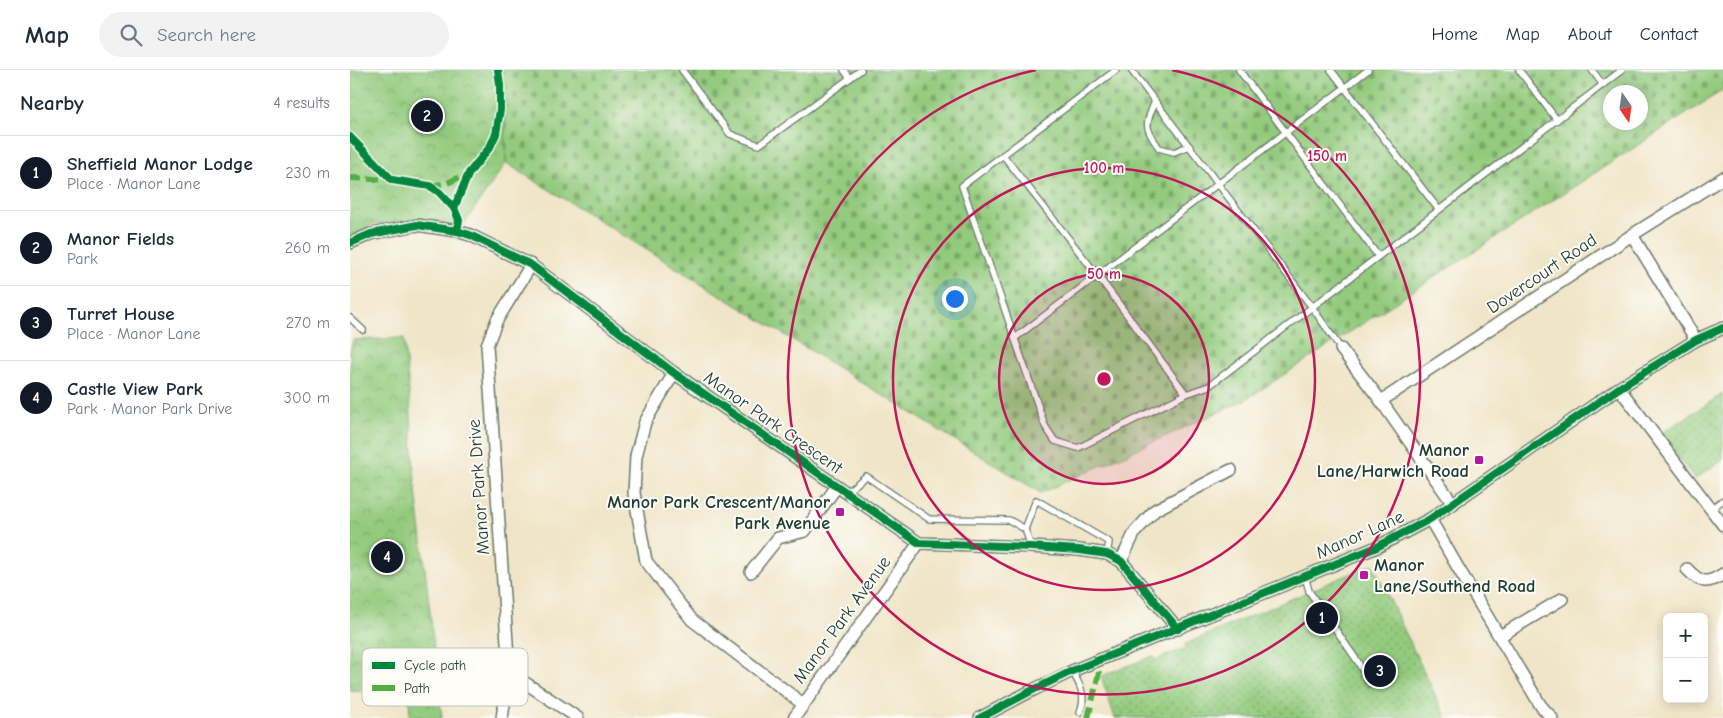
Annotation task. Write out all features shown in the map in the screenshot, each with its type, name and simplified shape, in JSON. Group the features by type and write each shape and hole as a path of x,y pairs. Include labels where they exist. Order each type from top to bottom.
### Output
{"street":[{"name":"Dovercourt Road","path":"1381,401 1632,235 1723,178"},
{"name":"Manor Park Crescent","path":"350,242 371,234 417,225 457,231 470,235 532,265 674,373 919,543"},
{"path":"1632,235 1696,340"},
{"name":"Manor Park Drive","path":"507,648 487,345 497,320 532,265"},
{"name":"Manor Lane","path":"980,718 1072,671 1377,547 1430,519 1619,388 1696,340 1723,328"},
{"path":"1340,349 1381,401 1452,504"},
{"path":"674,373 645,422 636,456 634,493 646,561 692,620 803,704"},
{"path":"1619,388 1723,525"},
{"path":"1121,561 1135,532 1155,510 1231,470"},
{"name":"Manor Park Crescent","path":"751,572 778,538 805,531 842,489"},
{"path":"1430,519 1542,706 1552,718"},
{"path":"919,543 1032,547 1107,554 1121,561 1178,629"},
{"name":"Manor Park Avenue","path":"794,718 919,543"},
{"path":"1687,569 1696,579 1705,582 1723,574"},
{"path":"1500,636 1562,599"},
{"path":"528,685 578,718"}],"lane":[{"path":"682,70 730,134 759,145 861,70"},
{"path":"844,70 850,78"},
{"path":"1116,70 962,186 1045,426 1055,441 1078,448 1186,394 1209,386 1622,70"},
{"path":"1131,70 1312,307 1340,349"},
{"path":"1240,70 1378,256"},
{"path":"1331,70 1439,210"},
{"path":"1015,338 1368,70"},
{"path":"1519,70 1557,120"},
{"path":"1592,70 1603,85"},
{"path":"1155,101 1149,116 1148,131 1159,148 1174,152 1190,146"},
{"path":"1003,155 1098,276 1186,394"},
{"path":"350,318 363,330"},
{"path":"842,489 866,476 929,519 1009,520 1025,529 1032,547"},
{"path":"1025,529 1036,500 1109,542 1107,554"},
{"path":"1711,509 1723,500"},
{"path":"1305,576 1310,591 1358,662 1369,683"},
{"path":"1072,671 1083,691 1084,704 1080,712"}],"green space":[{"path":"350,70 503,70 506,163 463,225 373,224 350,239"},
{"path":"503,70 1723,70 1723,90 1245,400 1041,493 506,163"},
{"path":"404,338 414,471 434,648 362,648 362,691 350,690 350,351 353,340"},
{"path":"1723,394 1723,460 1695,479 1660,434"},
{"path":"1373,564 1446,718 1115,718 1101,676 1153,656 1155,660 1186,648 1185,644"},
{"path":"410,706 441,706 442,718 410,718"}],"marked path":[{"path":"430,186 447,183 469,173"},
{"path":"350,178 392,180"},
{"path":"1088,718 1099,673 1095,662"}],"cycle path":[{"path":"457,231 459,220 454,208 469,173 490,147 496,134 500,110 498,70"},
{"path":"350,137 392,180 430,186 439,192 454,208"},
{"path":"350,243 371,234 417,225 457,231 470,235 531,265 674,373 919,543 1031,547 1107,554 1121,561 1178,629"},
{"path":"980,718 1072,671 1377,547 1430,519 1619,388 1696,340 1723,328"}],"place":[{"name":"Manor Fields","path":"427,116"},
{"name":"Manor Lane/Harwich Road","path":"1479,460"},
{"name":"Manor Park Crescent/Manor Park Avenue","path":"840,512"},
{"name":"Castle View Park","path":"387,557"},
{"name":"Manor Lane/Southend Road","path":"1364,575"},
{"name":"Sheffield Manor Lodge","path":"1322,618"},
{"name":"Turret House","path":"1380,671"}]}
